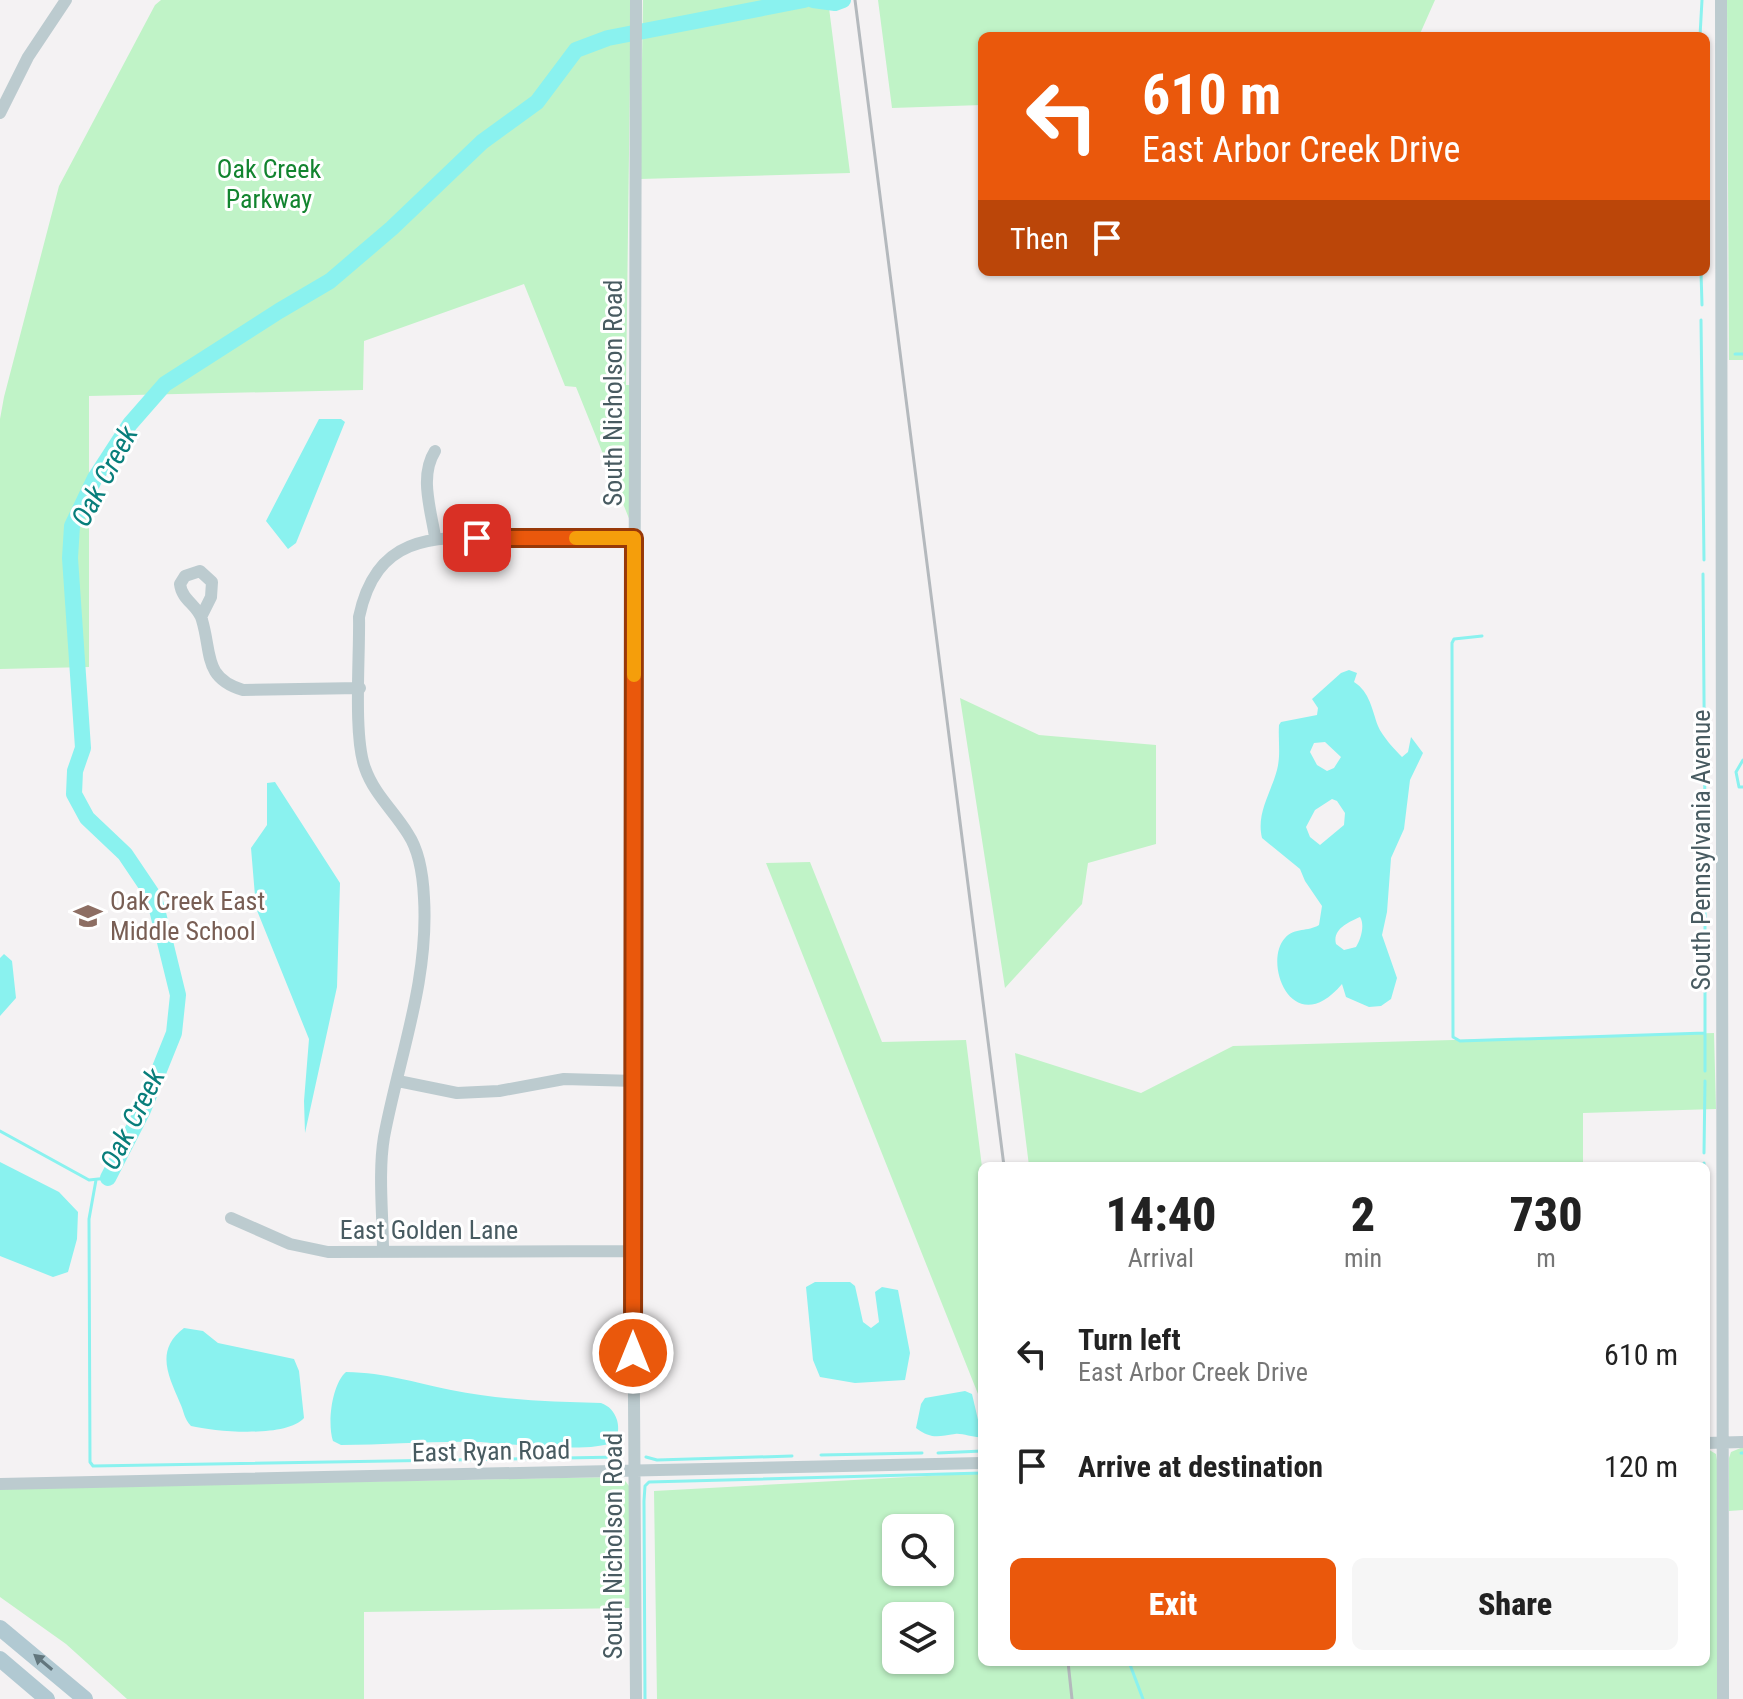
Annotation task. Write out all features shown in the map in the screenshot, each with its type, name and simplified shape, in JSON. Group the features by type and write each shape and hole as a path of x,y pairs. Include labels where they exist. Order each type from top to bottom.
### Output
{"main road":[{"path":"0,1628 85,1699"},
{"path":"0,1659 47,1699"}],"street":[{"path":"0,113 28,57 66,0"},
{"name":"South Nicholson Road","path":"636,0 633,1251 636,1699"},
{"name":"South Pennsylvania Avenue","path":"1721,0 1723,1699"},
{"path":"435,451 429,460 426,482 435,537"},
{"path":"383,1252 384,1140 416,1004 424,954 423,889 419,862 408,834 372,785 363,764 359,617 363,597 382,567 396,555 435,537 634,538"},
{"path":"201,617 211,666 229,685 243,690 360,688"},
{"path":"398,1081 434,1091 457,1093 499,1091 564,1079 635,1081"},
{"name":"East Golden Lane","path":"231,1218 290,1244 328,1252 633,1251"},
{"path":"1710,1443 1743,1442"},
{"name":"East Ryan Road","path":"0,1484 978,1463"}],"green space":[{"name":"Oak Creek Parkway","path":"161,0 631,0 626,385 636,385 630,521 576,387 565,386 524,284 364,341 363,390 89,396 89,667 0,669 0,419 4,397 59,186 155,5"},
{"path":"643,0 828,0 850,173 640,179"},
{"path":"878,0 1435,0 1421,32 978,32 978,105 892,108"},
{"path":"1727,0 1743,0 1743,360 1729,360"},
{"path":"960,698 1039,735 1156,745 1156,844 1088,863 1082,904 1005,988"},
{"path":"810,862 882,1042 966,1040 981,1162 978,1162 978,1394 766,863"},
{"path":"1714,1033 1716,1109 1583,1113 1583,1162 1029,1162 1015,1053 1141,1093 1233,1046"},
{"path":"1743,1447 1743,1510 1729,1511 1729,1458 1731,1452"},
{"path":"1710,1450 1716,1454 1718,1699 657,1699 654,1491 978,1473 978,1666 1710,1666"},
{"path":"623,1478 629,1486 631,1608 364,1612 364,1699 127,1699 66,1644 0,1597 0,1488"}],"water":[{"path":"319,419 341,419 345,422 296,543 288,549 266,521"},
{"path":"1349,670 1357,673 1354,682 1367,696 1382,734 1402,757 1408,752 1411,737 1423,753 1410,780 1404,829 1391,858 1382,935 1397,978 1391,999 1381,1006 1369,1007 1346,997 1342,984 1325,1000 1309,1005 1296,1002 1286,992 1277,964 1285,938 1319,925 1322,906 1300,869 1262,838 1261,820 1278,764 1279,725 1317,715 1318,708 1312,699 1341,673","holes":["1325,742 1341,757 1334,768 1327,771 1317,765 1310,752 1314,743","1332,799 1345,813 1344,825 1320,845 1310,837 1306,827 1315,810","1360,917 1362,932 1356,947 1344,950 1336,944 1335,939 1342,927"]},
{"path":"275,782 340,883 337,987 305,1133 309,1039 256,908 251,848 267,825 267,783"},
{"path":"4,954 12,961 16,998 0,1016 0,958"},
{"path":"0,1162 59,1192 78,1212 77,1239 68,1272 53,1277 0,1256"},
{"path":"815,1282 850,1282 855,1286 863,1322 871,1328 879,1322 875,1292 882,1287 898,1290 910,1353 905,1380 855,1383 820,1377 813,1360 806,1287"},
{"path":"184,1328 203,1331 218,1343 294,1359 299,1371 304,1418 282,1429 267,1431 191,1426 171,1383 167,1363 169,1345"},
{"path":"346,1372 387,1376 488,1396 601,1403 614,1414 618,1432 612,1442 587,1447 477,1442 341,1445 333,1441 331,1414 337,1385"},
{"path":"965,1391 972,1394 978,1437 958,1434 931,1436 916,1428 925,1398"}],"waterway":[{"name":"Oak Creek","path":"108,1178 143,1110 174,1033 178,995 154,897 125,854 87,818 74,794 75,771 83,748 70,558 72,526 95,478 130,424 165,384 330,281 392,228 482,142 537,102 576,50 608,38 804,0"},
{"name":"Oak Creek","path":"813,0 835,3 843,0"},
{"path":"1700,32 1702,0"},
{"path":"1701,276 1702,305"},
{"path":"1701,320 1704,560"},
{"path":"1735,354 1743,354"},
{"path":"1703,574 1705,819"},
{"path":"1482,636 1454,639 1452,643 1453,1037 1460,1041 1705,1033"},
{"path":"1743,760 1736,772 1739,787 1743,787"},
{"path":"1705,832 1705,900"},
{"path":"1705,912 1705,1071"},
{"path":"1704,1153 1705,1081"},
{"name":"Oak Creek","path":"0,1131 89,1180 108,1178"},
{"path":"96,1180 89,1219 90,1462 93,1466 620,1457"},
{"path":"938,1453 978,1451"},
{"path":"821,1455 922,1453"},
{"path":"646,1457 657,1460 792,1456"},
{"path":"645,1699 644,1501 645,1486 649,1482 978,1473"},
{"path":"1131,1666 1143,1699"}],"railway":[{"path":"855,0 1003,1162"},
{"path":"1068,1666 1072,1699"}],"slow traffic":[{"path":"576,538 634,538 634,675"}],"place":[{"name":"Oak Creek East Middle School","path":"88,916"}],"route":[{"path":"477,538 634,538 633,1353"}]}
